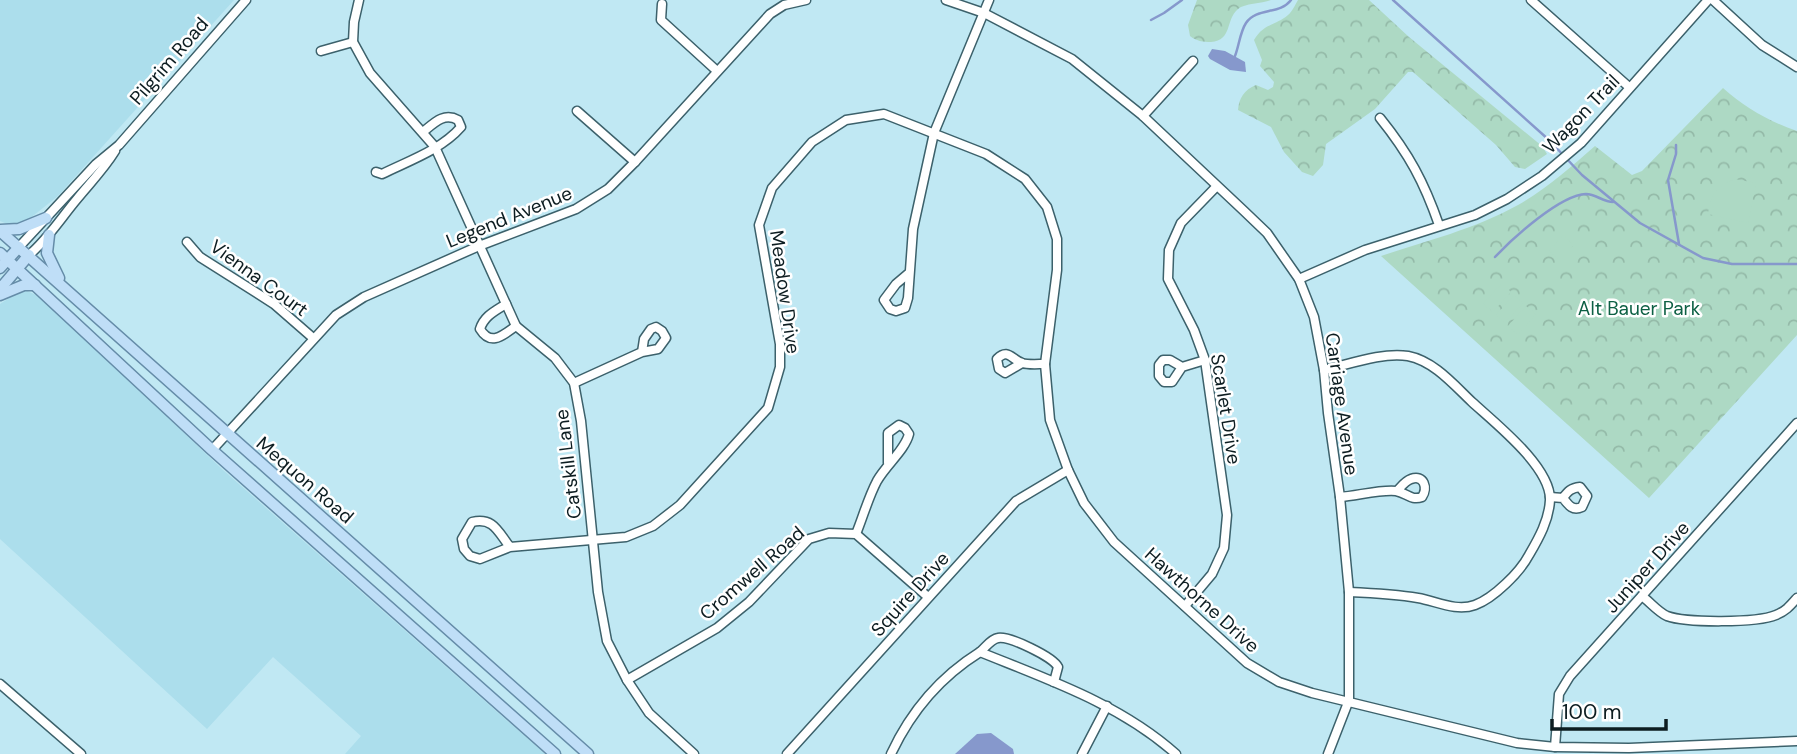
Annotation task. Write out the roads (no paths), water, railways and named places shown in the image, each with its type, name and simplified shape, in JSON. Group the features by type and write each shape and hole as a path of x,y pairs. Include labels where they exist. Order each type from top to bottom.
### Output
{"main road":[{"path":"0,230 19,229 46,218"},
{"name":"Mequon Road","path":"0,230 588,754"},
{"path":"49,235 48,256 65,288"},
{"name":"Pilgrim Road","path":"0,268 4,256 19,247"},
{"name":"Mequon Road","path":"4,256 212,450 555,754"},
{"name":"Pilgrim Road","path":"0,289 29,256"},
{"path":"0,295 24,285 35,285"}],"street":[{"name":"Pilgrim Road","path":"19,247 96,164 118,145 246,0"},
{"path":"321,51 353,41 359,0"},
{"name":"Legend Avenue","path":"212,450 336,315 364,297 479,246 576,209 608,189 770,14 784,5 804,0"},
{"path":"946,0 984,13"},
{"path":"909,273 884,300 890,309 896,311 905,308 908,298 913,229 934,133 989,0"},
{"path":"1531,0 1629,87"},
{"name":"Wagon Trail","path":"1298,279 1365,250 1475,215 1507,199 1542,176 1571,151 1707,0"},
{"path":"1713,0 1762,44 1797,67"},
{"path":"662,4 661,20 717,71"},
{"name":"Carriage Avenue","path":"984,13 1072,59 1143,116 1267,233 1298,279 1314,317 1324,370 1340,497 1349,593 1349,700"},
{"name":"Catskill Lane","path":"353,41 370,73 435,147 516,326 555,358 574,383 581,421 598,592 607,641 627,680 649,713 694,754"},
{"path":"1143,116 1193,61"},
{"path":"577,111 635,162"},
{"name":"Meadow Drive","path":"510,547 626,537 653,526 680,505 768,408 780,367 780,344 759,225 772,188 812,142 846,120 884,114 934,133"},
{"path":"376,172 382,173 435,147 461,127 458,120 452,116 444,116 423,132"},
{"path":"1380,118 1406,150 1427,191 1439,225"},
{"name":"Hawthorne Drive","path":"934,133 986,154 1025,179 1047,207 1057,239 1057,270 1045,364 1050,419 1069,470 1084,503 1114,542 1247,663 1279,682 1312,693 1504,740 1555,747 1629,748 1797,741"},
{"name":"Pilgrim Road","path":"29,256 106,167 118,145"},
{"name":"Scarlet Drive","path":"1185,606 1212,574 1224,548 1227,515 1205,360 1194,330 1168,279 1169,250 1181,223 1216,187"},
{"name":"Vienna Court","path":"187,242 200,257 274,304 313,338"},
{"path":"506,304 482,321 480,329 490,340 499,339 516,326"},
{"path":"574,383 642,352"},
{"path":"1324,370 1391,355 1424,361 1526,452 1538,468 1550,497 1548,518 1525,562 1502,587 1475,605 1450,607 1420,598 1349,593"},
{"path":"1182,367 1205,360"},
{"path":"1022,363 1045,364"},
{"name":"Juniper Drive","path":"1555,747 1559,694 1570,676 1797,423"},
{"path":"888,463 876,484 856,534 928,597"},
{"name":"Squire Drive","path":"788,754 1016,501 1069,470"},
{"path":"1340,497 1397,491"},
{"path":"1550,497 1563,498"},
{"path":"483,520 492,523 510,547 480,559 470,556 461,539 472,522 483,520"},
{"name":"Cromwell Road","path":"627,680 717,628 749,602 809,539 829,533 856,534"},
{"path":"1642,596 1665,615 1682,620 1755,620 1773,617 1786,611 1797,598"},
{"path":"891,754 909,720 923,701 954,670 992,640 1004,638 1050,657 1058,667 1054,682"},
{"path":"980,652 1107,706 1154,735 1176,754"},
{"path":"0,684 81,754"},
{"path":"1328,754 1349,700"},
{"path":"1082,754 1107,706"}],"waterway":[{"path":"1151,20 1182,0"},
{"path":"1235,56 1246,23 1256,15 1281,8 1291,0"},
{"path":"1393,0 1549,140 1582,175 1640,223 1703,258 1732,264 1797,264"},
{"path":"1676,145 1668,180 1679,244"},
{"path":"1495,257 1551,209 1575,196 1593,195 1613,202"}],"park label":[{"name":"Alt Bauer Park","path":"1639,308"}]}
